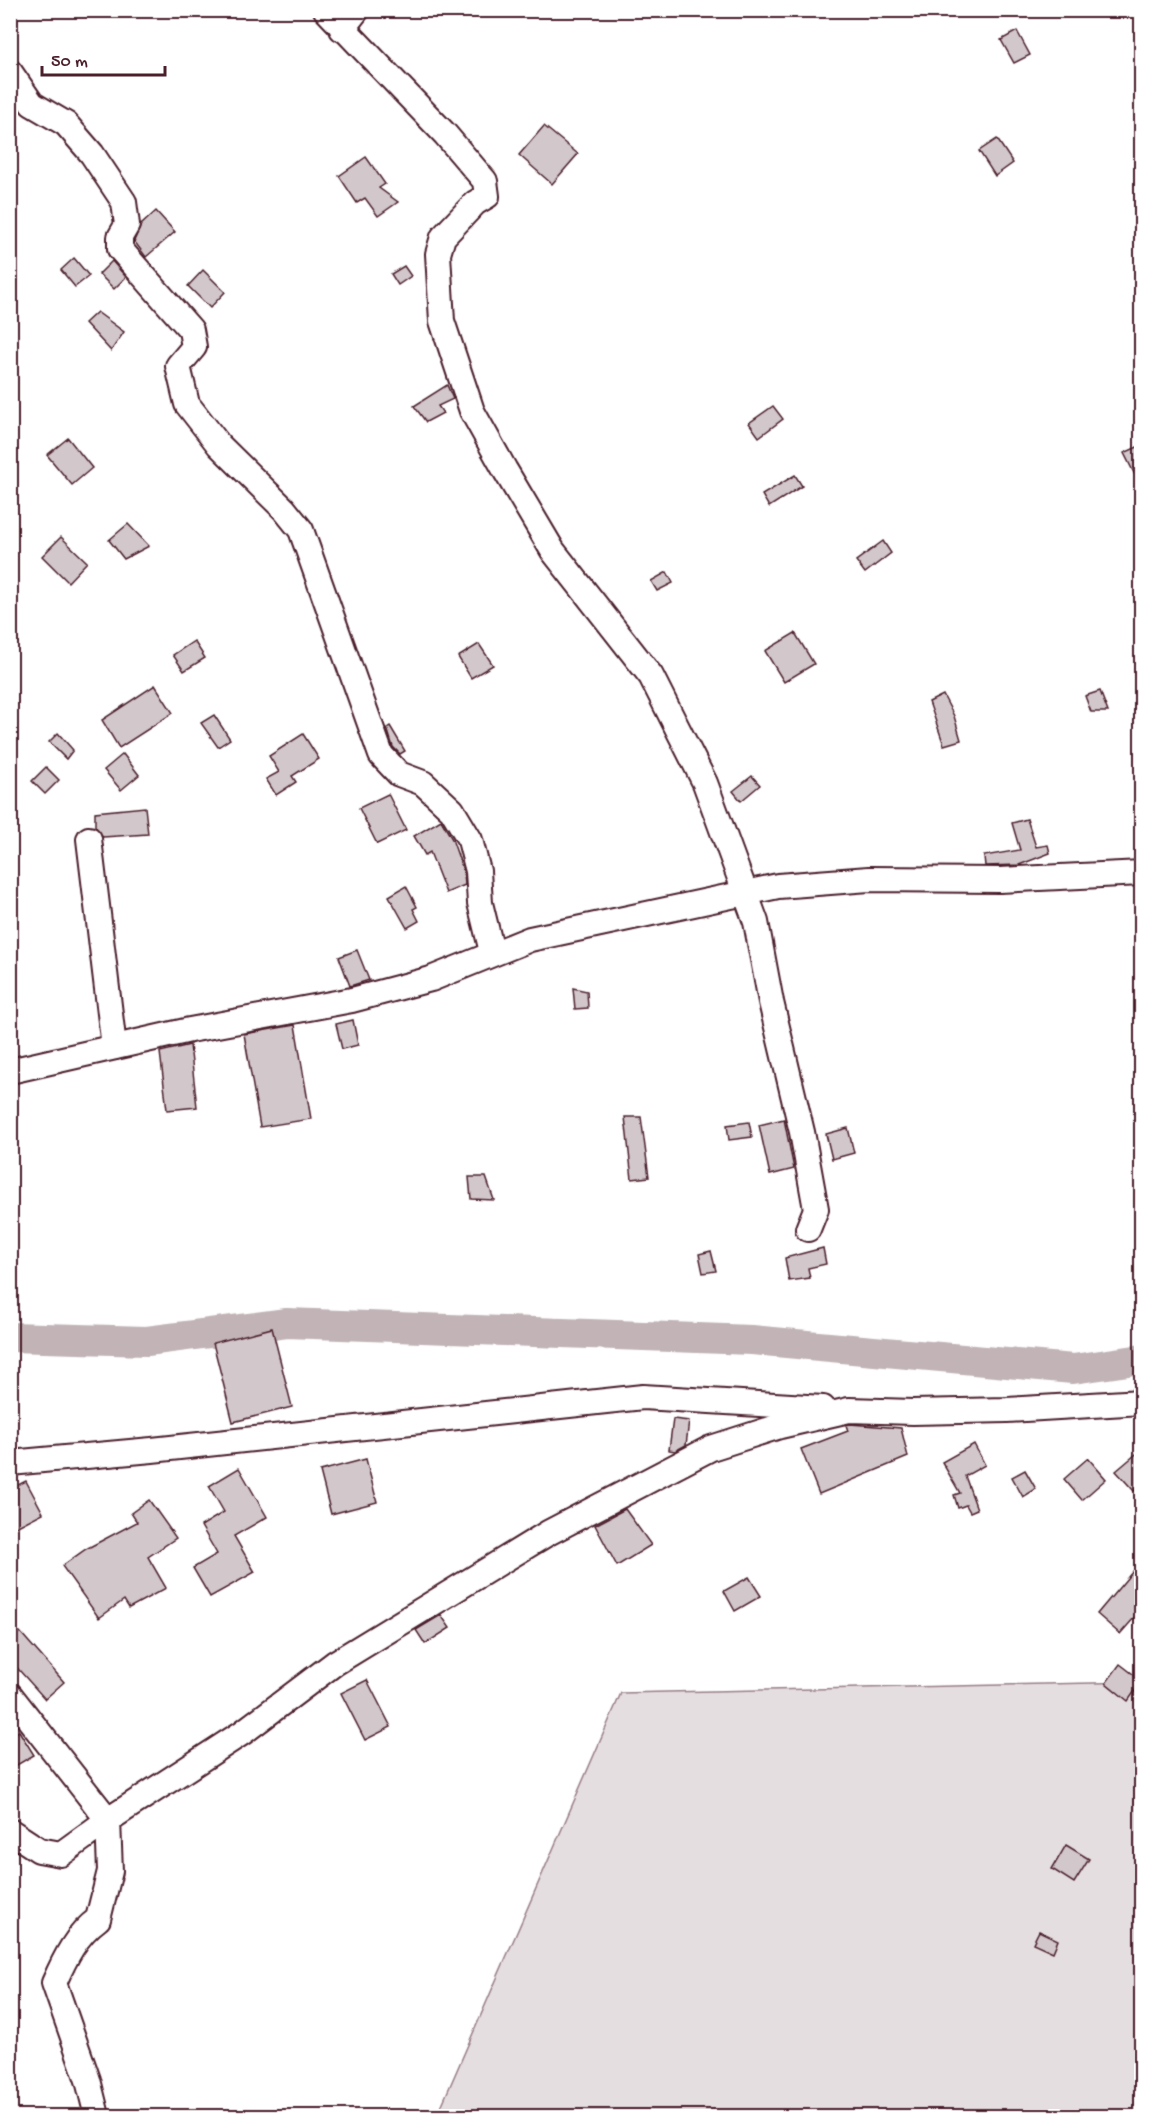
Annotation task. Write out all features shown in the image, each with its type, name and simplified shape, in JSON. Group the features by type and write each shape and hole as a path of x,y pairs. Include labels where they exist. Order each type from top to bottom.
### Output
{"street":[{"path":"326,10 350,20 485,181 487,196 475,203 443,237 438,254 442,321 472,411 553,551 651,676 705,783 756,922 771,1002 802,1132 816,1209 808,1229"},
{"path":"10,72 32,104 66,124 92,154 124,202 127,225 120,237 120,249 191,330 194,346 178,366 187,404 219,445 284,509 301,530 381,755 399,774 423,783 452,810 470,840 478,872 480,903 492,952"},
{"path":"89,840 114,1047"},
{"path":"10,1071 190,1030 352,1000 431,979 492,952 530,939 778,886 869,879 1000,880 1142,873"},
{"path":"10,1463 643,1397 913,1412 1007,1410 1142,1402"},
{"path":"10,1831 39,1850 61,1854 108,1820 242,1733 335,1663 548,1533 711,1448 780,1426 849,1410"},
{"path":"10,1695 108,1820 111,1871 98,1919 83,1930 64,1960 54,1983 88,2079 97,2116"}],"shaded area":[{"path":"1141,1682 1141,2116 437,2116 621,1693"}],"building":[{"path":"1017,31 1030,55 1014,63 1001,40"},
{"path":"544,126 578,154 552,184 519,155"},
{"path":"997,139 1013,163 995,176 979,151"},
{"path":"366,157 385,184 379,188 398,202 378,216 365,198 357,203 339,176"},
{"path":"156,211 175,232 146,257 134,241 141,225"},
{"path":"74,258 89,276 75,287 61,270"},
{"path":"112,261 126,277 114,289 99,274"},
{"path":"404,266 411,276 398,285 391,274"},
{"path":"203,270 225,292 210,308 188,286"},
{"path":"97,312 124,332 111,351 85,323"},
{"path":"447,385 453,399 438,406 443,413 426,422 414,406"},
{"path":"773,406 783,419 759,437 749,423"},
{"path":"68,438 92,468 72,485 47,455"},
{"path":"1142,445 1142,489 1124,453"},
{"path":"795,475 802,486 769,507 762,495"},
{"path":"128,524 149,546 124,559 109,540"},
{"path":"61,537 87,562 68,582 42,556"},
{"path":"883,541 891,553 865,573 856,561"},
{"path":"667,572 673,583 657,591 651,581"},
{"path":"795,633 814,664 784,682 765,651"},
{"path":"194,641 205,658 184,671 173,655"},
{"path":"479,644 493,665 471,678 458,657"},
{"path":"155,685 173,713 119,748 102,720"},
{"path":"1100,691 1108,712 1091,712 1085,696"},
{"path":"943,695 954,716 961,740 944,745 929,702"},
{"path":"214,715 230,739 218,747 201,723"},
{"path":"390,726 405,751 400,754 393,747 387,728"},
{"path":"58,733 73,750 66,759 49,742"},
{"path":"303,734 319,759 292,776 296,782 276,795 266,779 279,772 269,756"},
{"path":"123,754 139,775 121,790 104,770"},
{"path":"46,767 59,780 45,794 32,781"},
{"path":"752,776 760,785 741,801 733,791"},
{"path":"388,794 406,830 377,844 359,808"},
{"path":"145,807 148,834 103,837 95,826 95,812"},
{"path":"1027,819 1036,847 1048,845 1050,853 1019,865 985,866 984,856 1020,850 1012,823"},
{"path":"441,820 452,839 464,873 465,885 446,893 430,852 425,855 414,836"},
{"path":"406,886 417,907 413,909 419,921 407,928 389,896"},
{"path":"357,950 369,980 350,986 339,957"},
{"path":"573,988 587,991 588,1008 575,1009"},
{"path":"353,1020 358,1045 342,1049 336,1024"},
{"path":"295,1025 311,1119 260,1127 244,1034"},
{"path":"190,1045 197,1107 167,1110 160,1052"},
{"path":"625,1117 641,1117 649,1177 632,1179"},
{"path":"784,1119 794,1169 770,1175 759,1125"},
{"path":"749,1122 752,1137 729,1140 727,1125"},
{"path":"848,1128 854,1153 832,1159 826,1134"},
{"path":"469,1177 486,1177 494,1200 471,1199"},
{"path":"823,1248 826,1264 808,1268 810,1278 789,1281 785,1258"},
{"path":"711,1251 716,1271 703,1273 699,1254"},
{"path":"272,1328 292,1407 233,1422 213,1343"},
{"path":"673,1419 689,1421 686,1445 675,1451 669,1450"},
{"path":"846,1425 901,1428 908,1457 819,1494 801,1449 848,1431"},
{"path":"974,1444 985,1465 965,1476 977,1509 970,1512 966,1505 958,1508 954,1495 960,1493 942,1462"},
{"path":"1142,1449 1142,1484 1134,1491 1116,1471"},
{"path":"1088,1458 1106,1479 1082,1500 1064,1479"},
{"path":"366,1459 377,1502 331,1514 320,1471"},
{"path":"239,1468 267,1517 234,1536 255,1572 210,1597 193,1568 217,1554 201,1526 224,1512 209,1486"},
{"path":"1025,1470 1036,1489 1023,1497 1012,1477"},
{"path":"26,1481 43,1513 10,1530 10,1489"},
{"path":"149,1500 176,1538 148,1557 166,1588 129,1608 124,1600 99,1618 62,1566 86,1549 137,1522 131,1513"},
{"path":"625,1509 651,1545 617,1566 595,1525"},
{"path":"1133,1571 1142,1579 1142,1609 1120,1634 1097,1614"},
{"path":"749,1577 761,1596 735,1611 724,1591"},
{"path":"441,1615 450,1628 425,1644 416,1630"},
{"path":"20,1632 64,1682 45,1699 10,1660 10,1640"},
{"path":"1120,1664 1142,1681 1128,1701 1106,1683"},
{"path":"367,1680 391,1727 365,1740 341,1693"},
{"path":"19,1731 34,1755 10,1769 10,1737"},
{"path":"1066,1845 1089,1859 1074,1883 1052,1869"},
{"path":"1039,1931 1058,1940 1053,1952 1033,1943"}],"waterway":[{"path":"10,1337 147,1341 287,1323 752,1340 1073,1369 1142,1359"}]}
